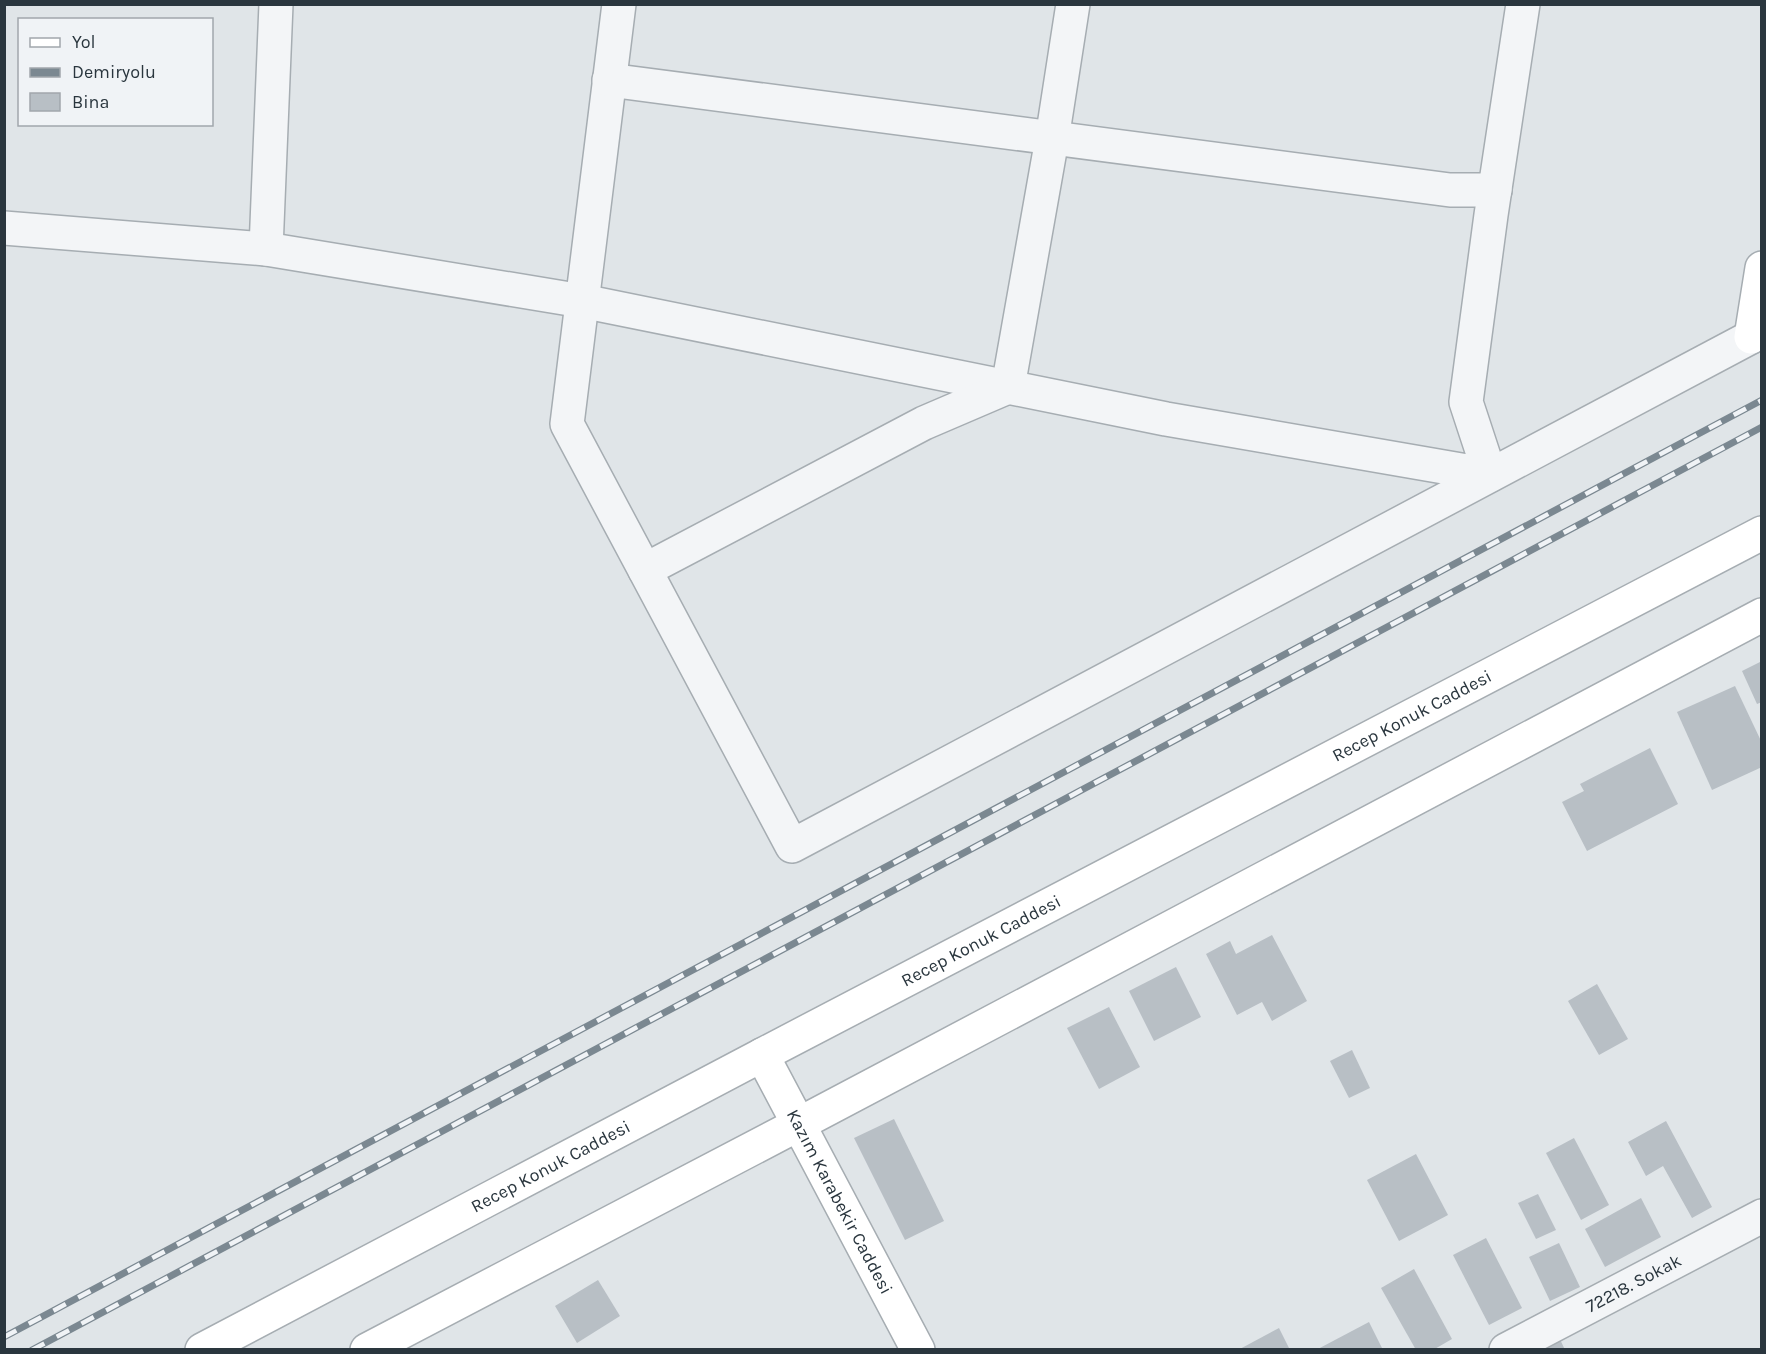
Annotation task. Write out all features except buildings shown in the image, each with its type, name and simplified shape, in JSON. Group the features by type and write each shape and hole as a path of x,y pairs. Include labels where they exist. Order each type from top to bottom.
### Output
{"main road":[{"path":"1756,334 1761,268"},
{"name":"Recep Konuk Caddesi","path":"202,1350 762,1054 1761,534"},
{"path":"368,1350 1761,615"},
{"name":"Kazım Karabekir Caddesi","path":"762,1054 918,1350"}],"street":[{"path":"266,249 276,4"},
{"path":"619,4 567,424 792,846 1756,334"},
{"path":"1008,387 1052,139 1072,4"},
{"path":"1490,475 1466,402 1523,4"},
{"path":"609,81 1450,190 1495,190"},
{"path":"4,228 266,249 582,302 1166,419 1490,475"},
{"path":"645,570 924,423 1008,387"},
{"name":"72218. Sokak","path":"1506,1350 1761,1216"}],"railway":[{"path":"4,1337 1762,400"},
{"path":"32,1350 1762,427"}]}
